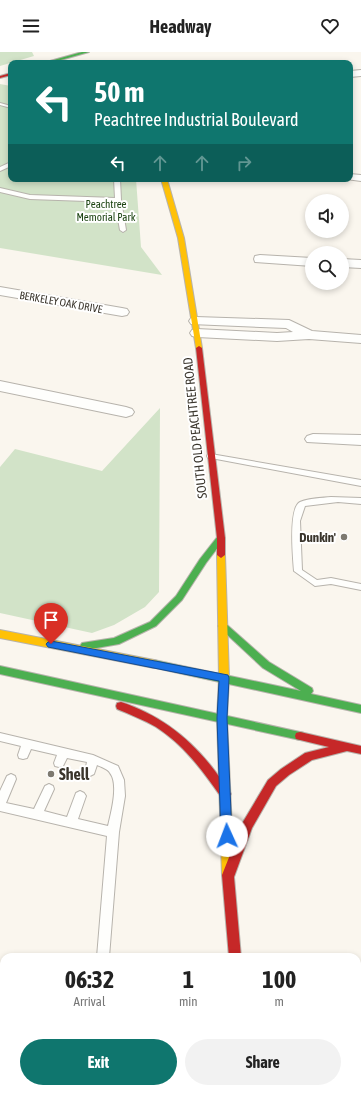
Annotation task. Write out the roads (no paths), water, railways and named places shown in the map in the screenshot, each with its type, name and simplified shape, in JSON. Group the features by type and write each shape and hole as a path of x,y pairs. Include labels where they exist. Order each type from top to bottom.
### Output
{"main road":[{"path":"56,60 87,52"},
{"name":"SOUTH OLD PEACHTREE ROAD","path":"165,182 181,238 196,327 221,538 224,678 222,718 228,877 235,953"},
{"path":"73,649 116,641 153,624 179,598 202,561 221,538"},
{"path":"223,626 266,665 312,693 345,706"},
{"path":"0,634 224,678 361,709"},
{"path":"0,670 78,686 361,750"},
{"path":"78,686 85,692 148,718 176,736 206,766 225,794"},
{"path":"228,877 247,826 272,783 285,772 309,756 348,747"}],"street":[{"path":"260,259 305,262"},
{"path":"349,263 361,264"},
{"name":"BERKELEY OAK DRIVE","path":"0,291 122,312"},
{"path":"269,337 270,323"},
{"path":"196,327 270,323 288,324 309,335"},
{"path":"196,327 269,337 309,335 361,339"},
{"path":"0,386 126,412"},
{"path":"313,439 361,440"}],"lane":[{"path":"117,182 118,200 123,230"},
{"path":"0,190 30,197 118,200"},
{"path":"211,456 361,484"},
{"path":"361,501 344,498 325,499 302,504 296,521 298,572 315,583 331,582 361,587"},
{"path":"0,737 99,760 114,769 119,780 119,796 113,832 103,953"},
{"path":"23,755 27,744"},
{"path":"59,763 64,752"},
{"path":"90,771 93,759"},
{"path":"11,779 0,804 113,832"},
{"path":"37,814 49,789"},
{"path":"71,822 80,796"},
{"path":"233,932 246,953"}],"place":[{"name":"Dunkin'","path":"344,537"},
{"name":"Shell","path":"51,774"}],"park label":[{"name":"Peachtree Memorial Park","path":"106,210"}]}
